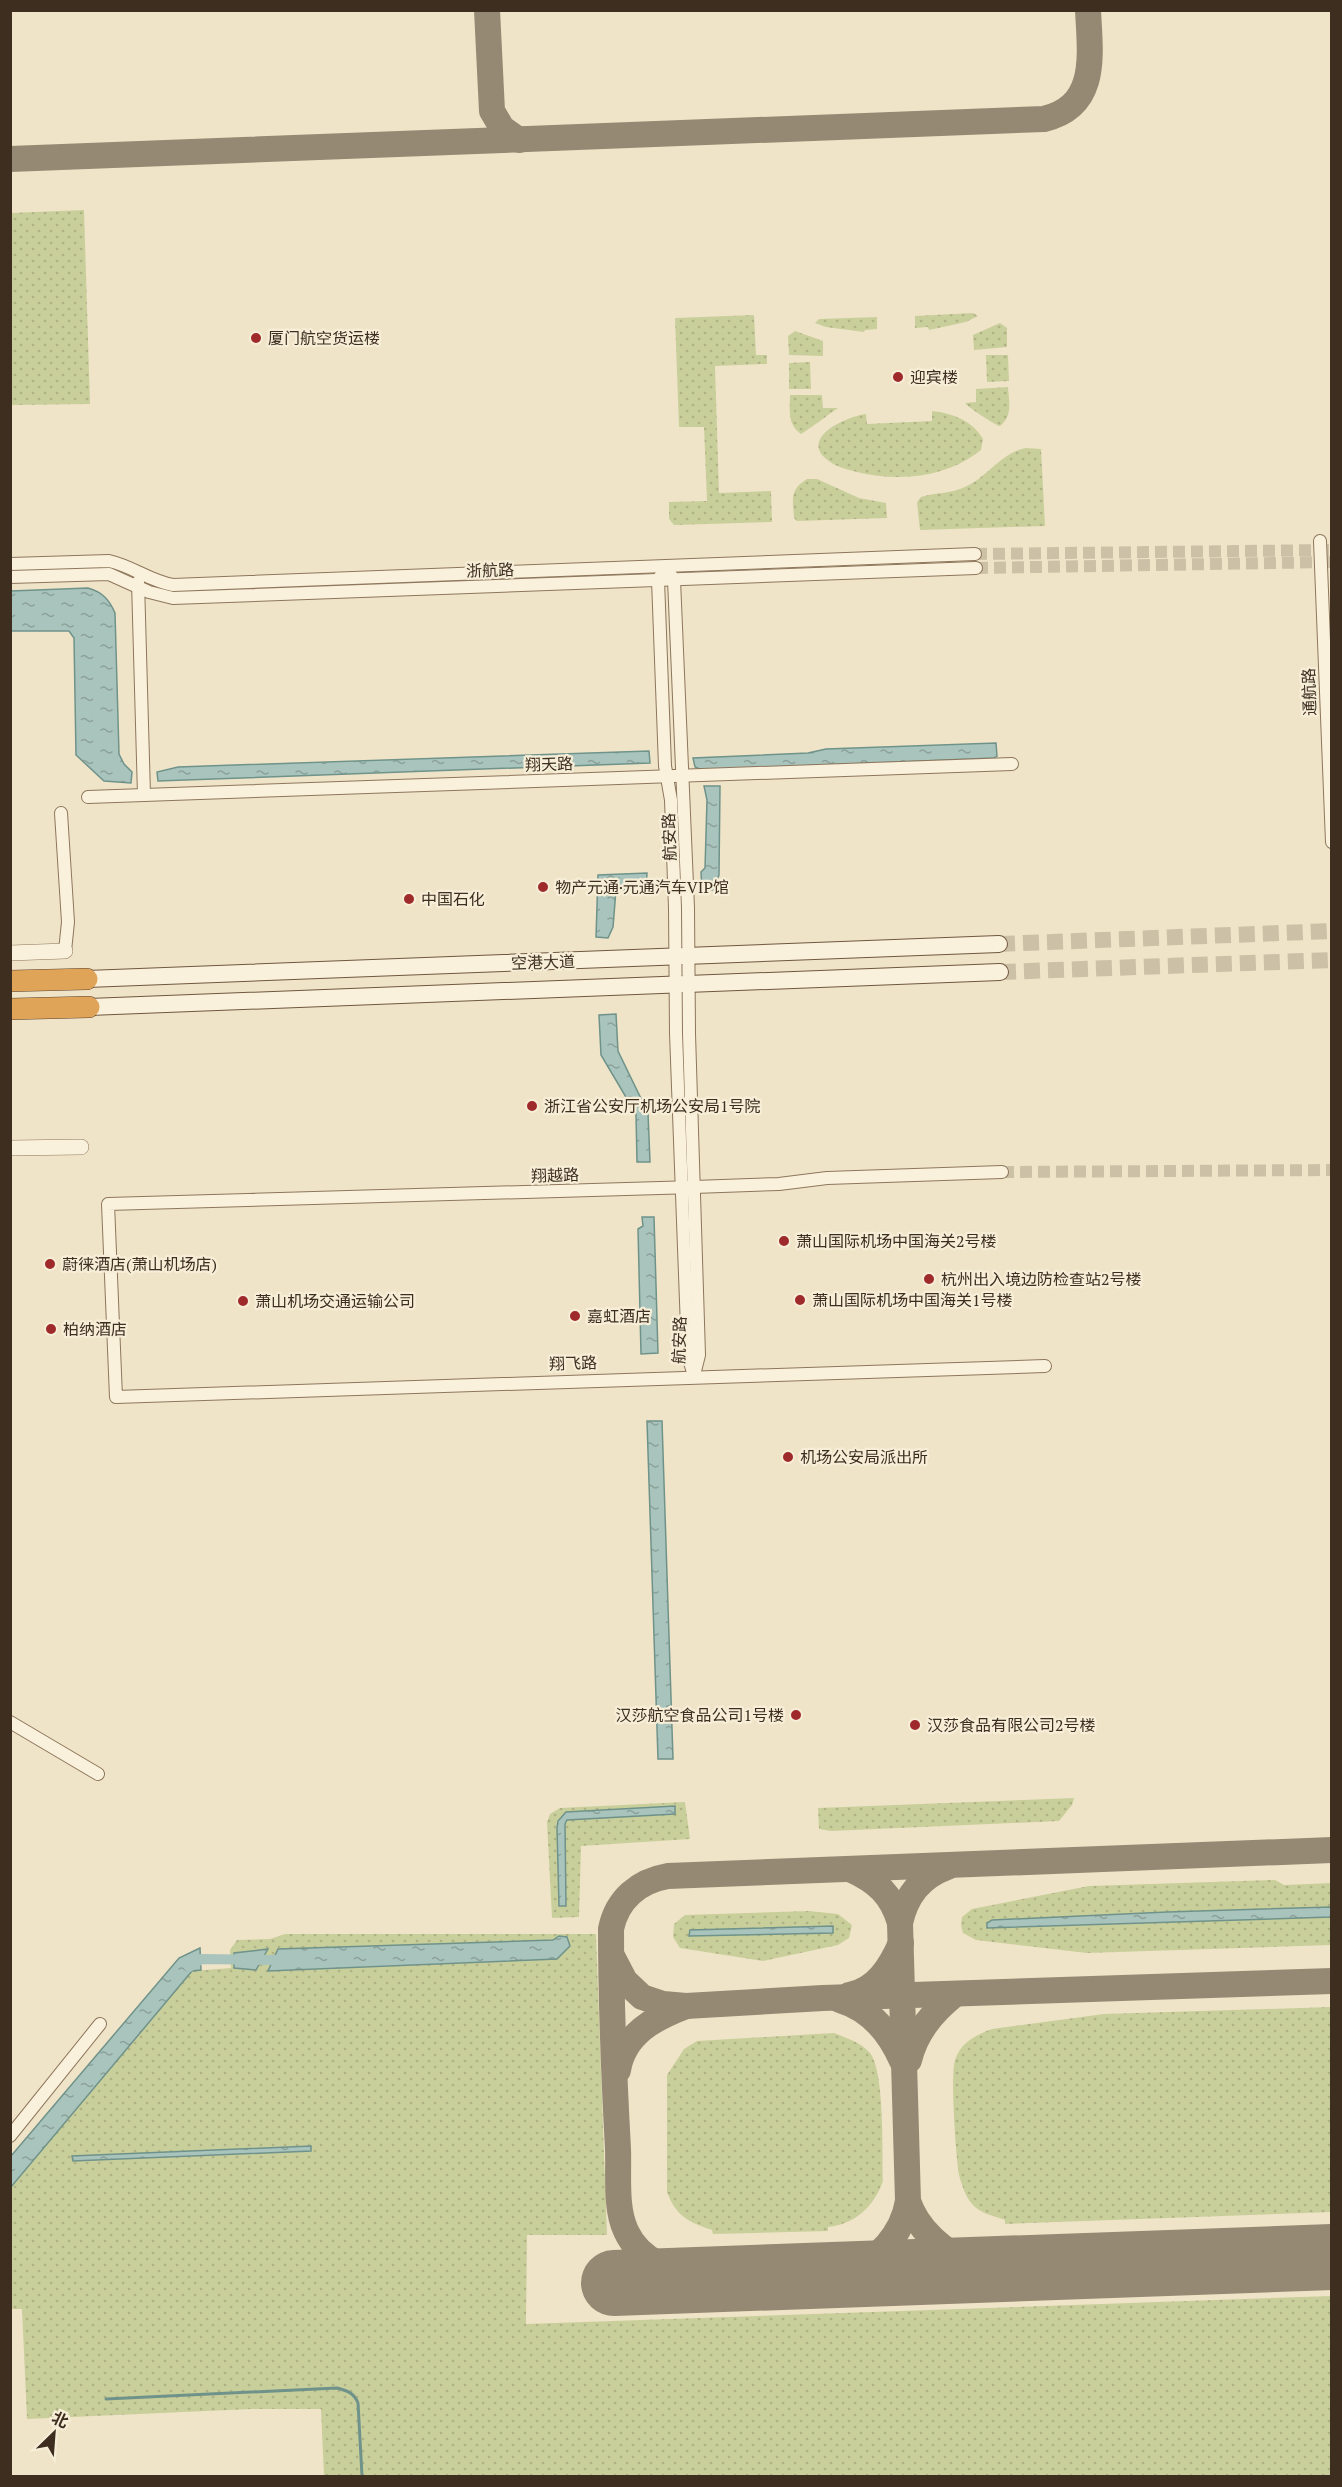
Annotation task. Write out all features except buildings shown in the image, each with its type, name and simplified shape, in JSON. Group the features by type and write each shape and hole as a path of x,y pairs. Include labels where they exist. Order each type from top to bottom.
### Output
{"highway":[{"path":"10,981 87,979"},
{"path":"10,1009 89,1007"}],"main road":[{"name":"空港大道","path":"87,979 999,944"},
{"name":"空港大道","path":"89,1007 1000,972"}],"street":[{"name":"通航路","path":"1320,541 1332,842"},
{"name":"浙航路","path":"10,564 109,561 173,585 975,554"},
{"name":"航安路","path":"666,566 674,580 682,776 682,957"},
{"path":"658,580 666,566"},
{"name":"浙航路","path":"10,577 109,574 138,588 173,598 976,568"},
{"path":"138,572 144,795"},
{"name":"航安路","path":"658,580 667,776 671,800 682,957 688,1188 699,1355 694,1376"},
{"name":"翔天路","path":"88,797 1012,764"},
{"path":"10,953 65,951 68,922 61,813"},
{"path":"10,1148 81,1147"},
{"name":"翔越路","path":"115,1383 108,1204 688,1188 779,1184 827,1178 1002,1172"},
{"name":"翔飞路","path":"115,1383 116,1397 1045,1366"},
{"path":"10,1722 98,1774"},
{"path":"10,2136 100,2024"}],"green space":[{"path":"84,210 90,404 11,405 11,213"},
{"path":"973,313 978,316 966,322 929,330 928,327 915,328 915,316"},
{"path":"754,315 756,355 767,355 767,364 715,366 719,493 771,491 772,522 674,525 669,519 669,502 707,501 704,427 679,427 675,318"},
{"path":"877,317 877,329 864,332 826,327 815,323 819,319"},
{"path":"1000,323 1007,328 1007,347 974,350 973,335"},
{"path":"795,331 823,341 823,356 789,355 788,336"},
{"path":"986,355 1008,355 1009,381 987,382"},
{"path":"810,362 811,389 789,389 789,363"},
{"path":"1008,387 1009,413 1000,426 965,403 976,402 976,389"},
{"path":"790,395 822,395 823,408 838,408 801,434 791,421"},
{"path":"932,411 954,416 974,427 983,439 981,450 953,467 937,472 889,477 839,467 824,457 819,449 819,441 824,434 849,418 866,414 867,424 932,421"},
{"path":"1041,449 1045,526 920,530 917,502 921,497 967,486 1002,459 1017,450"},
{"path":"807,479 817,479 859,498 886,503 887,518 797,521 794,518 793,496 797,487"},
{"path":"1074,1798 1072,1805 1059,1821 831,1831 819,1829 818,1808"},
{"path":"685,1802 690,1839 581,1846 579,1917 552,1918 547,1822 550,1814 560,1808"},
{"path":"1275,1880 1284,1885 1331,1883 1331,1945 1087,1953 976,1940 963,1933 961,1925 962,1917 972,1909 1089,1886"},
{"path":"809,1911 838,1914 852,1925 849,1938 838,1945 763,1961 680,1948 673,1937 674,1924 685,1915"},
{"path":"285,1934 596,1934 607,2235 527,2235 526,2324 1331,2296 1331,2476 324,2476 321,2409 251,2409 27,2419 22,2309 11,2309 11,2187 192,1971 231,1968 230,1950 237,1940 270,1939"},
{"path":"1331,2007 1331,2212 1005,2224 1005,2220 979,2210 968,2198 960,2178 958,2165 953,2082 957,2054 969,2040 980,2034 992,2029 1104,2014"},
{"path":"834,2033 862,2046 870,2053 878,2077 882,2114 883,2181 869,2206 855,2218 828,2227 828,2231 713,2234 712,2230 684,2217 674,2207 667,2192 667,2075 684,2049 697,2041"}],"water":[{"path":"88,588 104,597 115,613 119,754 124,764 132,772 131,783 104,781 76,755 74,638 69,631 11,631 11,591"},
{"path":"996,743 997,756 994,758 702,770 695,767 693,758 808,753 826,749"},
{"path":"649,751 650,763 158,781 157,772 178,767"},
{"path":"704,786 720,786 719,875 713,890 702,890 701,872 705,868 707,800"},
{"path":"647,873 646,889 616,890 613,927 608,938 596,937 598,875"},
{"path":"616,1014 618,1051 648,1113 650,1162 637,1162 636,1114 601,1055 599,1015"},
{"path":"642,1217 654,1217 658,1353 641,1354 638,1229 643,1226"},
{"path":"647,1421 662,1421 673,1759 658,1759"},
{"path":"675,1806 675,1814 567,1820 565,1824 566,1906 559,1906 557,1828 558,1821 566,1812"},
{"path":"1331,1907 1331,1917 987,1928 987,1923 992,1920"},
{"path":"833,1926 833,1933 689,1936 690,1930"},
{"path":"559,1936 567,1937 570,1946 557,1959 268,1971 278,1949 553,1940"},
{"path":"200,1948 201,1970 192,1971 11,2187 11,2156 179,1958"},
{"path":"268,1949 256,1970 234,1968 234,1953"},
{"path":"311,2146 311,2151 73,2161 72,2156"}],"waterway":[{"path":"189,1967 201,1959 284,1960"},
{"path":"106,2399 341,2389 352,2395 358,2403 362,2476"}],"taxiway":[{"path":"487,10 492,111 502,128 519,140"},
{"path":"10,159 1044,119 1062,112 1074,103 1083,90 1089,60 1088,10"},
{"path":"705,2280 670,2270 640,2251 626,2231 620,2212 611,1929 618,1909 624,1900 639,1887 657,1878 668,1876 1332,1850"},
{"path":"947,1867 929,1876 910,1896 900,1923 908,2201 919,2223 935,2241 974,2270"},
{"path":"850,1869 882,1890 893,1904 900,1923"},
{"path":"849,1995 859,1993 875,1983 887,1969 901,1943"},
{"path":"613,1958 625,1981 642,1997 663,2004 686,2006 823,1998 1332,1981"},
{"path":"909,2060 926,2024 954,1995"},
{"path":"840,2000 861,2009 878,2023 902,2061"},
{"path":"618,2070 627,2046 642,2029 686,2006"},
{"path":"849,2275 870,2261 887,2245 900,2225 908,2201"}],"runway":[{"path":"614,2283 1332,2257"}],"tunnel":[{"path":"975,554 1332,550"},
{"path":"976,568 1332,562"},
{"path":"999,944 1332,931"},
{"path":"1000,972 1332,960"},
{"path":"1002,1172 1332,1170"}],"place":[{"name":"厦门航空货运楼","path":"256,338"},
{"name":"迎宾楼","path":"898,377"},
{"name":"物产元通·元通汽车VIP馆","path":"543,887"},
{"name":"中国石化","path":"409,899"},
{"name":"浙江省公安厅机场公安局1号院","path":"532,1106"},
{"name":"萧山国际机场中国海关2号楼","path":"784,1241"},
{"name":"蔚徕酒店(萧山机场店)","path":"50,1264"},
{"name":"杭州出入境边防检查站2号楼","path":"929,1279"},
{"name":"萧山国际机场中国海关1号楼","path":"800,1300"},
{"name":"萧山机场交通运输公司","path":"243,1301"},
{"name":"嘉虹酒店","path":"575,1316"},
{"name":"柏纳酒店","path":"51,1329"},
{"name":"机场公安局派出所","path":"788,1457"},
{"name":"汉莎航空食品公司1号楼","path":"796,1715"},
{"name":"汉莎食品有限公司2号楼","path":"915,1725"}]}
